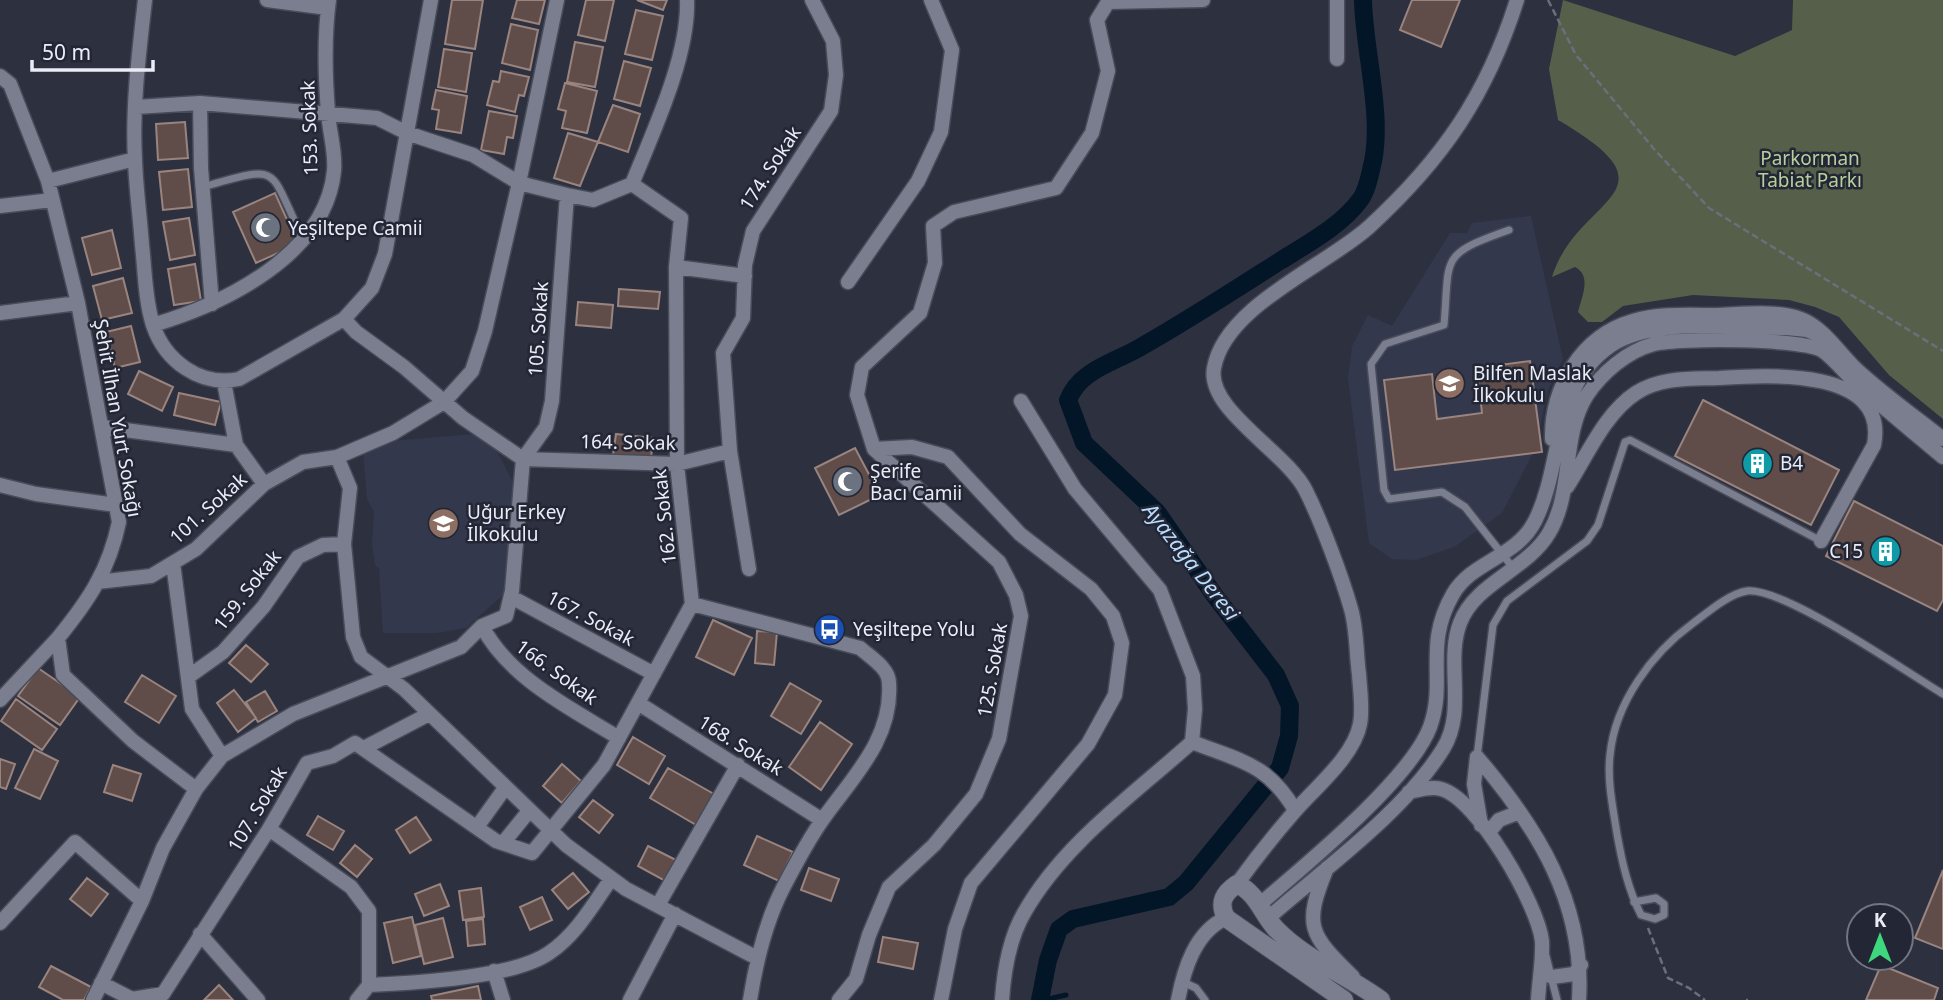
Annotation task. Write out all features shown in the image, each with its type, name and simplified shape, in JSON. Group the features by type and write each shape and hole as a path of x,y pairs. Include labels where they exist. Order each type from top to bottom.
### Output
{"street":[{"path":"145,0 136,107 135,159 147,293 153,326 170,356 189,371 224,382 239,379 344,319 372,288 385,254 430,0"},
{"path":"267,0 328,4"},
{"name":"101. Sokak","path":"97,582 151,576 196,549 264,484 303,462 337,457 393,433 444,402 472,371 485,331 519,183 556,0"},
{"path":"136,107 200,103 377,118 407,133 473,155 519,183 593,200 632,184 663,107 688,20 687,0"},
{"name":"174. Sokak","path":"749,569 730,450 723,353 743,318 744,276 753,230 831,111 836,75 832,41 811,0"},
{"path":"848,282 918,181 941,132 952,50 931,0"},
{"path":"941,1000 956,929 971,883 1088,744 1115,695 1122,643 1113,616 1091,589 1020,534 948,457 912,447 874,449 857,395 862,367 920,313 935,263 933,226 954,212 1056,188 1092,133 1108,71 1097,20 1108,2 1203,0"},
{"path":"1337,0 1337,59"},
{"path":"1345,1000 1226,918 1222,900 1295,810 1342,759 1360,725 1360,691 1352,610 1305,489 1270,446 1236,418 1219,397 1214,368 1224,342 1244,317 1368,228 1434,160 1487,79 1517,0"},
{"name":"153. Sokak","path":"153,326 199,312 289,256 321,220 334,171 328,113 328,4"},
{"name":"Şehit İlhan Yurt Sokağı","path":"0,76 10,84 48,181 78,303 119,522 112,556 87,602 58,638 0,699"},
{"path":"200,103 202,187 212,304"},
{"path":"48,181 135,159"},
{"name":"162. Sokak","path":"632,184 681,218 676,267 677,464 692,604"},
{"name":"105. Sokak","path":"523,459 546,427 552,401 567,195"},
{"path":"0,206 52,200"},
{"path":"676,267 744,276"},
{"path":"0,313 78,303"},
{"path":"93,1000 142,901 163,848 196,789 222,756 293,714 461,647 482,626 506,616 511,597 523,488 523,459 444,402 404,367 356,332 344,319"},
{"path":"1247,931 1253,931 1263,912 1374,800 1422,743 1431,726 1435,701 1435,650 1439,620 1455,590 1475,572 1520,544 1534,522 1553,470 1568,399 1595,359 1612,345 1652,330 1707,327 1797,329 1826,338 1857,370 1943,439"},
{"path":"1263,912 1364,836 1423,778 1445,746 1454,714 1459,624 1473,600 1537,550 1549,533 1565,491 1577,419 1586,397 1624,357 1654,344 1774,340 1821,350 1943,457"},
{"path":"1565,491 1619,406 1637,392 1660,381 1789,374 1830,382 1864,405 1874,416 1877,430 1874,445 1821,541"},
{"path":"224,382 236,445 264,484"},
{"path":"1002,1000 1005,963 1023,914 1074,848 1192,742 1195,709 1194,676 1160,590 1074,489 1021,401"},
{"path":"103,427 236,445"},
{"name":"125. Sokak","path":"839,1000 856,979 869,935 889,887 934,845 976,794 999,739 1021,616 1016,594 999,562 874,449"},
{"name":"164. Sokak","path":"523,459 677,464 730,450"},
{"path":"337,457 350,488 344,544 353,637 361,657 387,676 429,714 549,829 611,879 757,957"},
{"path":"0,485 36,494 117,505"},
{"name":"159. Sokak","path":"188,677 223,652 264,606 298,557 323,545 344,544"},
{"path":"173,563 192,709 222,756"},
{"name":"167. Sokak","path":"511,597 654,674"},
{"path":"429,714 363,748 477,827 503,843 532,853 604,765 692,604 860,648 880,665 890,681 883,730 863,769 822,820 782,891 757,957 750,1000"},
{"name":"166. Sokak","path":"482,626 494,649 549,695 619,738"},
{"path":"58,638 63,675 132,741 196,789"},
{"name":"168. Sokak","path":"638,704 822,820"},
{"path":"1192,742 1260,769 1280,786 1295,810"},
{"name":"107. Sokak","path":"101,983 132,999 166,997 200,934 269,829 307,763 333,756 355,743 363,748"},
{"path":"1477,757 1497,780 1557,873 1574,922 1581,965 1579,1000"},
{"path":"1477,757 1474,784 1485,830"},
{"path":"658,905 738,765"},
{"path":"477,827 505,788"},
{"path":"1407,792 1443,789 1456,798 1511,864 1542,940 1538,1000"},
{"path":"503,843 529,811"},
{"path":"1485,830 1499,820 1517,813"},
{"path":"269,829 351,887 369,911 369,985 357,1000"},
{"path":"0,923 75,842 142,901"},
{"path":"1328,865 1313,902 1314,929 1332,956 1374,995"},
{"path":"369,985 433,983 525,965 549,953 583,921 611,879"},
{"path":"1237,884 1252,894 1263,912 1292,943 1319,963 1374,995"},
{"path":"630,1000 675,914"},
{"path":"1178,1000 1188,962 1207,931 1226,918"},
{"path":"200,934 258,1000"},
{"path":"1552,977 1574,974 1581,965"},
{"path":"494,971 503,1000"}],"lane":[{"path":"202,187 254,172 268,174 277,181 304,239"},
{"path":"1509,230 1472,243 1449,262 1446,273 1444,325 1385,344 1371,364 1384,491 1389,499 1442,492 1465,507 1514,569"},
{"path":"1477,757 1493,625 1507,601 1587,541 1598,525 1625,442 1630,440 1821,541"},
{"path":"1634,902 1656,898 1664,904 1664,915 1655,919 1641,915 1634,902 1623,865 1611,795 1609,754 1622,712 1650,660 1717,606 1746,591 1770,594 1817,618 1943,694"},
{"path":"1542,940 1557,1000"},
{"path":"1182,982 1196,988 1205,1000"}],"path":[{"path":"1548,0 1576,55 1654,149 1709,208 1943,351"},
{"path":"1645,916 1668,978 1689,988 1705,1000"}],"shaded area":[{"name":"Bilfen Maslak İlkokulu","path":"1531,216 1563,359 1548,390 1535,449 1502,513 1454,547 1416,560 1392,559 1369,543 1348,378 1352,347 1368,315 1392,326 1450,233 1467,233 1472,223"},
{"name":"Uğur Erkey İlkokulu","path":"473,434 492,442 513,482 515,535 505,593 466,628 437,633 383,633 379,568 375,565 372,544 374,512 367,499 363,450 369,443"}],"green space":[{"name":"Parkorman Tabiat Parkı","path":"1563,0 1735,56 1792,30 1793,0 1943,0 1943,419 1889,375 1839,317 1815,307 1789,300 1693,295 1623,306 1602,322 1588,322 1578,312 1584,287 1580,271 1575,267 1552,277 1565,250 1581,228 1612,196 1619,181 1614,164 1595,145 1558,120 1549,69"}],"building":[{"path":"452,0 483,0 475,49 445,44"},
{"path":"517,0 545,0 539,24 512,18"},
{"path":"586,0 614,0 605,41 578,35"},
{"path":"637,0 667,0 663,10"},
{"path":"1412,0 1460,0 1441,47 1400,30"},
{"path":"636,10 663,16 652,60 625,54"},
{"path":"511,24 538,30 530,70 502,63"},
{"path":"575,42 603,47 595,87 567,82"},
{"path":"444,49 472,53 466,92 438,87"},
{"path":"624,61 651,68 640,106 614,99"},
{"path":"501,71 529,77 524,96 519,95 515,112 487,105 493,81 499,82"},
{"path":"565,83 597,91 587,133 562,128 566,111 558,109"},
{"path":"436,90 467,96 461,133 436,129 439,110 432,109"},
{"path":"613,105 640,114 628,152 598,142"},
{"path":"489,111 517,116 513,138 507,137 504,154 481,150"},
{"path":"185,122 188,158 158,160 156,124"},
{"path":"568,133 598,142 580,186 554,178"},
{"path":"188,169 192,207 163,210 159,172"},
{"name":"Yeşiltepe Camii","path":"275,193 298,244 256,263 233,212"},
{"path":"189,218 195,255 170,260 163,222"},
{"path":"112,230 121,268 92,275 82,238"},
{"path":"195,264 201,301 174,305 168,269"},
{"path":"123,278 132,313 102,320 93,286"},
{"path":"619,289 660,292 658,309 618,306"},
{"path":"578,302 613,305 611,328 576,325"},
{"path":"131,326 140,362 115,368 106,332"},
{"path":"1530,361 1542,452 1395,470 1384,380 1432,374 1437,419 1482,413 1477,368"},
{"path":"139,371 173,387 162,411 128,394"},
{"path":"179,393 221,402 215,425 174,415"},
{"name":"B4","path":"1703,400 1839,470 1811,525 1675,456"},
{"path":"616,434 653,438 651,459 613,455"},
{"name":"Şerife Bacı Camii","path":"855,448 880,495 839,515 815,468"},
{"name":"C15","path":"1854,501 1943,546 1943,600 1937,611 1826,556"},
{"path":"713,620 752,638 734,675 696,657"},
{"path":"757,631 777,632 774,665 755,663"},
{"path":"246,645 268,664 251,682 229,663"},
{"path":"38,668 80,697 60,725 18,696"},
{"path":"142,675 176,696 159,723 125,702"},
{"path":"790,683 821,701 801,734 771,716"},
{"path":"234,690 256,718 238,732 217,703"},
{"path":"265,691 277,711 258,722 246,702"},
{"path":"16,699 57,729 42,750 1,721"},
{"path":"820,722 852,744 821,790 789,767"},
{"path":"633,737 665,756 649,784 617,765"},
{"path":"34,749 58,761 40,799 15,788"},
{"path":"0,759 15,764 6,789 0,787"},
{"path":"562,764 581,781 562,803 543,786"},
{"path":"113,765 141,774 132,801 104,792"},
{"path":"668,768 714,794 696,825 650,798"},
{"path":"593,800 613,815 599,833 579,817"},
{"path":"318,816 344,831 333,850 307,835"},
{"path":"416,817 431,840 410,853 396,830"},
{"path":"757,836 793,852 779,881 744,865"},
{"path":"355,845 372,859 357,877 340,863"},
{"path":"648,846 678,861 667,882 638,866"},
{"path":"809,868 839,879 831,901 801,890"},
{"path":"1943,870 1943,949 1915,938"},
{"path":"573,873 589,892 568,909 552,890"},
{"path":"87,878 108,894 91,916 70,899"},
{"path":"440,884 449,906 424,916 415,894"},
{"path":"481,888 484,917 463,920 459,891"},
{"path":"542,897 552,920 530,930 520,907"},
{"path":"412,917 421,956 393,963 384,923"},
{"path":"443,918 453,957 424,964 415,925"},
{"path":"483,919 485,944 468,946 466,921"},
{"path":"883,937 918,943 913,969 878,962"},
{"path":"51,966 91,987 84,1000 63,1000 39,987"},
{"path":"1878,972 1898,972 1938,988 1934,1000 1866,1000"},
{"path":"219,985 233,1000 204,1000"},
{"path":"478,986 481,1000 432,1000 431,996"}],"waterway":[{"name":"Ayazağa Deresi","path":"1040,1000 1048,960 1059,929 1073,919 1169,897 1186,883 1280,768 1289,736 1290,706 1276,675 1215,596 1157,512 1084,443 1068,400 1080,381 1089,374 1175,327 1312,241 1343,218 1360,200 1370,174 1376,130 1363,0"},
{"path":"1044,1000 1066,995"}],"place":[{"name":"Yeşiltepe Camii","path":"265,228"},
{"name":"Bilfen Maslak İlkokulu","path":"1450,384"},
{"name":"B4","path":"1757,463"},
{"name":"Şerife Bacı Camii","path":"847,482"},
{"name":"Uğur Erkey İlkokulu","path":"444,523"},
{"name":"C15","path":"1886,551"},
{"name":"Yeşiltepe Yolu","path":"830,629"}]}
